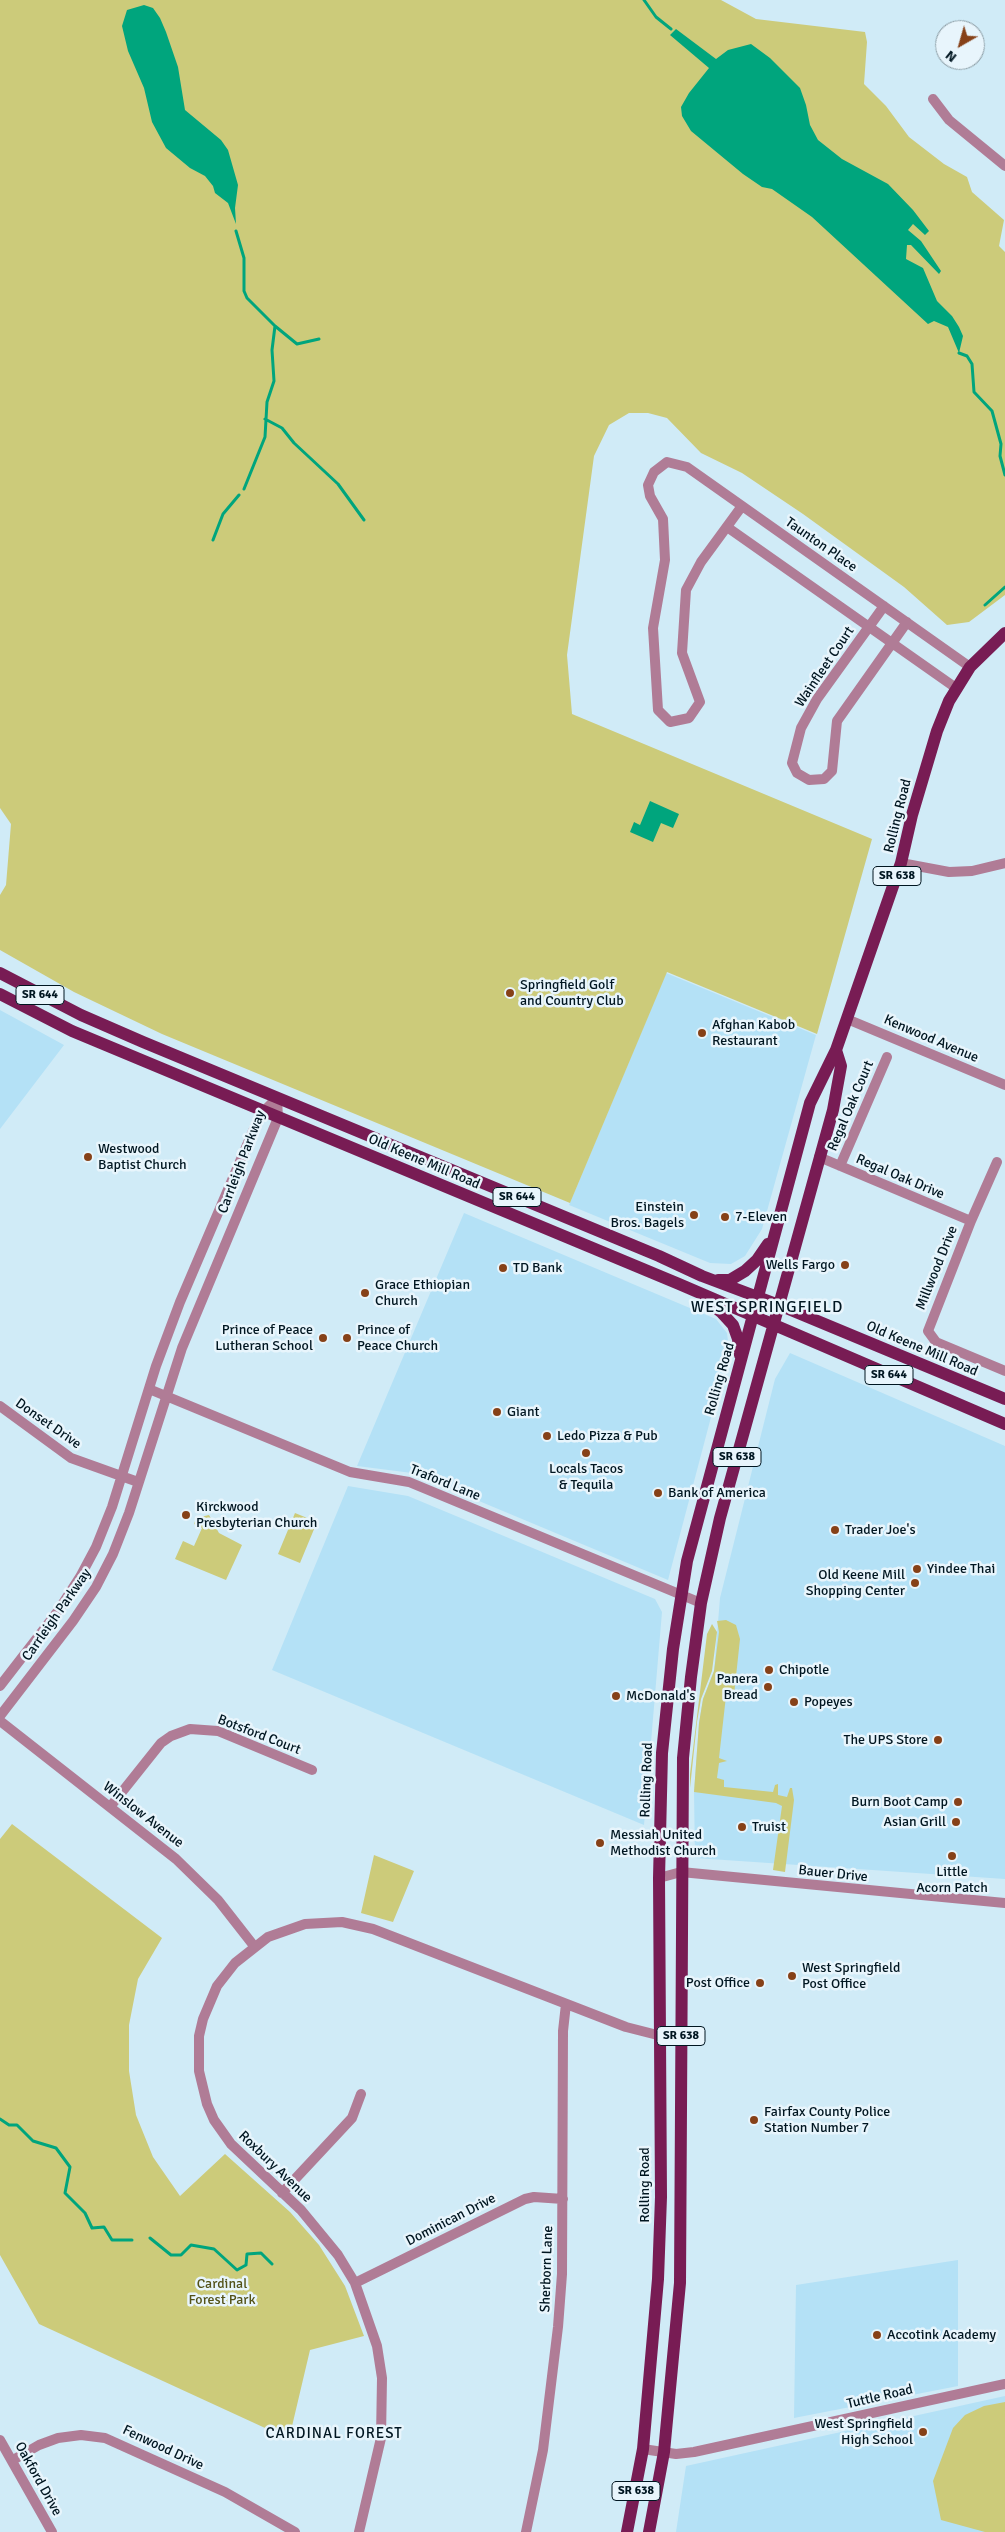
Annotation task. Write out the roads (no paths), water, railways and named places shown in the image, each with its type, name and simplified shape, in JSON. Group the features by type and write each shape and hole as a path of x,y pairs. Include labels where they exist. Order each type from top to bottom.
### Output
{"main road":[{"name":"Rolling Road","path":"628,2532 643,2450 658,2279 660,2196 659,1878 662,1753 681,1596 699,1513 810,1103 836,1050 901,863 912,815 937,731 956,688 970,667 1005,633"},
{"name":"Old Keene Mill Road","path":"0,973 81,1015 702,1276 779,1305 1005,1399"},
{"name":"Old Keene Mill Road","path":"0,994 72,1031 690,1289 1005,1424"},
{"name":"Rolling Road","path":"649,2532 664,2452 680,2283 683,1758 701,1603 720,1518 833,1110 841,1066 836,1050"},
{"path":"702,1276 721,1281 734,1279 754,1264 775,1234"},
{"path":"690,1289 722,1312 733,1325 738,1339 741,1362"}],"street":[{"path":"933,99 949,120 1005,166"},
{"name":"Taunton Place","path":"727,527 701,562 686,590 682,653 700,702 689,718 670,722 658,710 653,628 665,560 663,519 650,496 648,485 654,472 667,462 687,467 970,667"},
{"path":"742,506 727,527 868,628 956,688"},
{"name":"Wainfleet Court","path":"884,606 818,699 802,728 792,763 797,773 809,780 824,780 832,771 837,722 907,622"},
{"path":"901,863 949,872 972,871 1005,863"},
{"name":"Kenwood Avenue","path":"847,1019 1005,1085"},
{"name":"Regal Oak Court","path":"840,1166 888,1057"},
{"name":"Carrleigh Parkway","path":"0,1686 53,1618 80,1577 104,1528 149,1389 184,1293 253,1130 263,1112 277,1098"},
{"name":"Carrleigh Parkway","path":"0,1716 62,1637 96,1587 121,1534 166,1395 198,1309 278,1118 277,1098"},
{"name":"Regal Oak Drive","path":"819,1157 971,1222"},
{"name":"Millwood Drive","path":"997,1162 928,1331 936,1342 1005,1371"},
{"name":"Traford Lane","path":"149,1389 350,1472 409,1482 701,1603"},
{"name":"Donset Drive","path":"0,1406 71,1458 138,1482"},
{"name":"Winslow Avenue","path":"0,1720 201,1882 254,1946"},
{"name":"Botsford Court","path":"110,1807 161,1743 171,1736 190,1729 218,1731 312,1770"},
{"name":"Bauer Drive","path":"659,1878 681,1872 1005,1903"},
{"name":"Roxbury Avenue","path":"359,2532 377,2464 383,2410 382,2378 377,2346 355,2284 326,2239 222,2133 207,2104 199,2071 199,2036 209,2002 226,1972 254,1946 292,1928 319,1922 342,1922 373,1929 626,2027 681,2041"},
{"name":"Sherborn Lane","path":"526,2532 542,2458 553,2382 562,2274 563,2031 566,2004"},
{"path":"282,2193 352,2118 361,2094"},
{"name":"Dominican Drive","path":"355,2284 525,2199 534,2197 563,2199"},
{"name":"Tuttle Road","path":"643,2450 694,2452 1005,2384"},
{"name":"Fenwood Drive","path":"13,2460 39,2445 58,2438 81,2435 104,2438 225,2492 296,2532"},
{"name":"Oakford Drive","path":"0,2440 52,2532"}],"waterway":[{"path":"644,0 656,17 671,29"},
{"path":"236,231 244,258 244,291 247,298 275,326 272,350 274,381 267,402 265,437 244,489"},
{"path":"275,326 297,344 319,339"},
{"path":"959,353 967,356 972,364 974,392 992,411 1001,444 1000,456 1005,475"},
{"path":"265,419 282,428 294,443 338,484 364,520"},
{"path":"213,540 223,514 239,495"},
{"path":"985,605 1005,587"},
{"path":"0,2119 9,2125 17,2125 33,2141 56,2148 70,2167 65,2193 85,2213 92,2228 104,2227 112,2240 132,2240"},
{"path":"150,2238 171,2255 181,2255 191,2245 214,2249 237,2270 246,2265 247,2254 261,2253 272,2264"}],"place":[{"name":"Springfield Golf and Country Club","path":"510,993"},
{"name":"Afghan Kabob Restaurant","path":"702,1033"},
{"name":"Westwood Baptist Church","path":"88,1157"},
{"name":"Einstein Bros. Bagels","path":"694,1215"},
{"name":"7-Eleven","path":"725,1217"},
{"name":"Wells Fargo","path":"845,1265"},
{"name":"TD Bank","path":"503,1268"},
{"name":"Grace Ethiopian Church","path":"365,1293"},
{"name":"Prince of Peace Lutheran School","path":"323,1338"},
{"name":"Prince of Peace Church","path":"347,1338"},
{"name":"Giant","path":"497,1412"},
{"name":"Ledo Pizza & Pub","path":"547,1436"},
{"name":"Locals Tacos & Tequila","path":"586,1453"},
{"name":"Bank of America","path":"658,1493"},
{"name":"Kirckwood Presbyterian Church","path":"186,1515"},
{"name":"Trader Joe's","path":"835,1530"},
{"name":"Yindee Thai","path":"917,1569"},
{"name":"Old Keene Mill Shopping Center","path":"915,1583"},
{"name":"Chipotle","path":"769,1670"},
{"name":"Panera Bread","path":"768,1687"},
{"name":"McDonald's","path":"616,1696"},
{"name":"Popeyes","path":"794,1702"},
{"name":"The UPS Store","path":"938,1740"},
{"name":"Burn Boot Camp","path":"958,1802"},
{"name":"Asian Grill","path":"956,1822"},
{"name":"Truist","path":"742,1827"},
{"name":"Messiah United Methodist Church","path":"600,1843"},
{"name":"Little Acorn Patch","path":"952,1856"},
{"name":"West Springfield Post Office","path":"792,1976"},
{"name":"Post Office","path":"760,1983"},
{"name":"Fairfax County Police Station Number 7","path":"754,2120"},
{"name":"Accotink Academy","path":"877,2335"},
{"name":"West Springfield High School","path":"923,2432"}],"district":[{"name":"WEST SPRINGFIELD","path":"767,1308"},
{"name":"CARDINAL FOREST","path":"334,2434"}],"park label":[{"name":"Cardinal Forest Park","path":"222,2292"}]}
